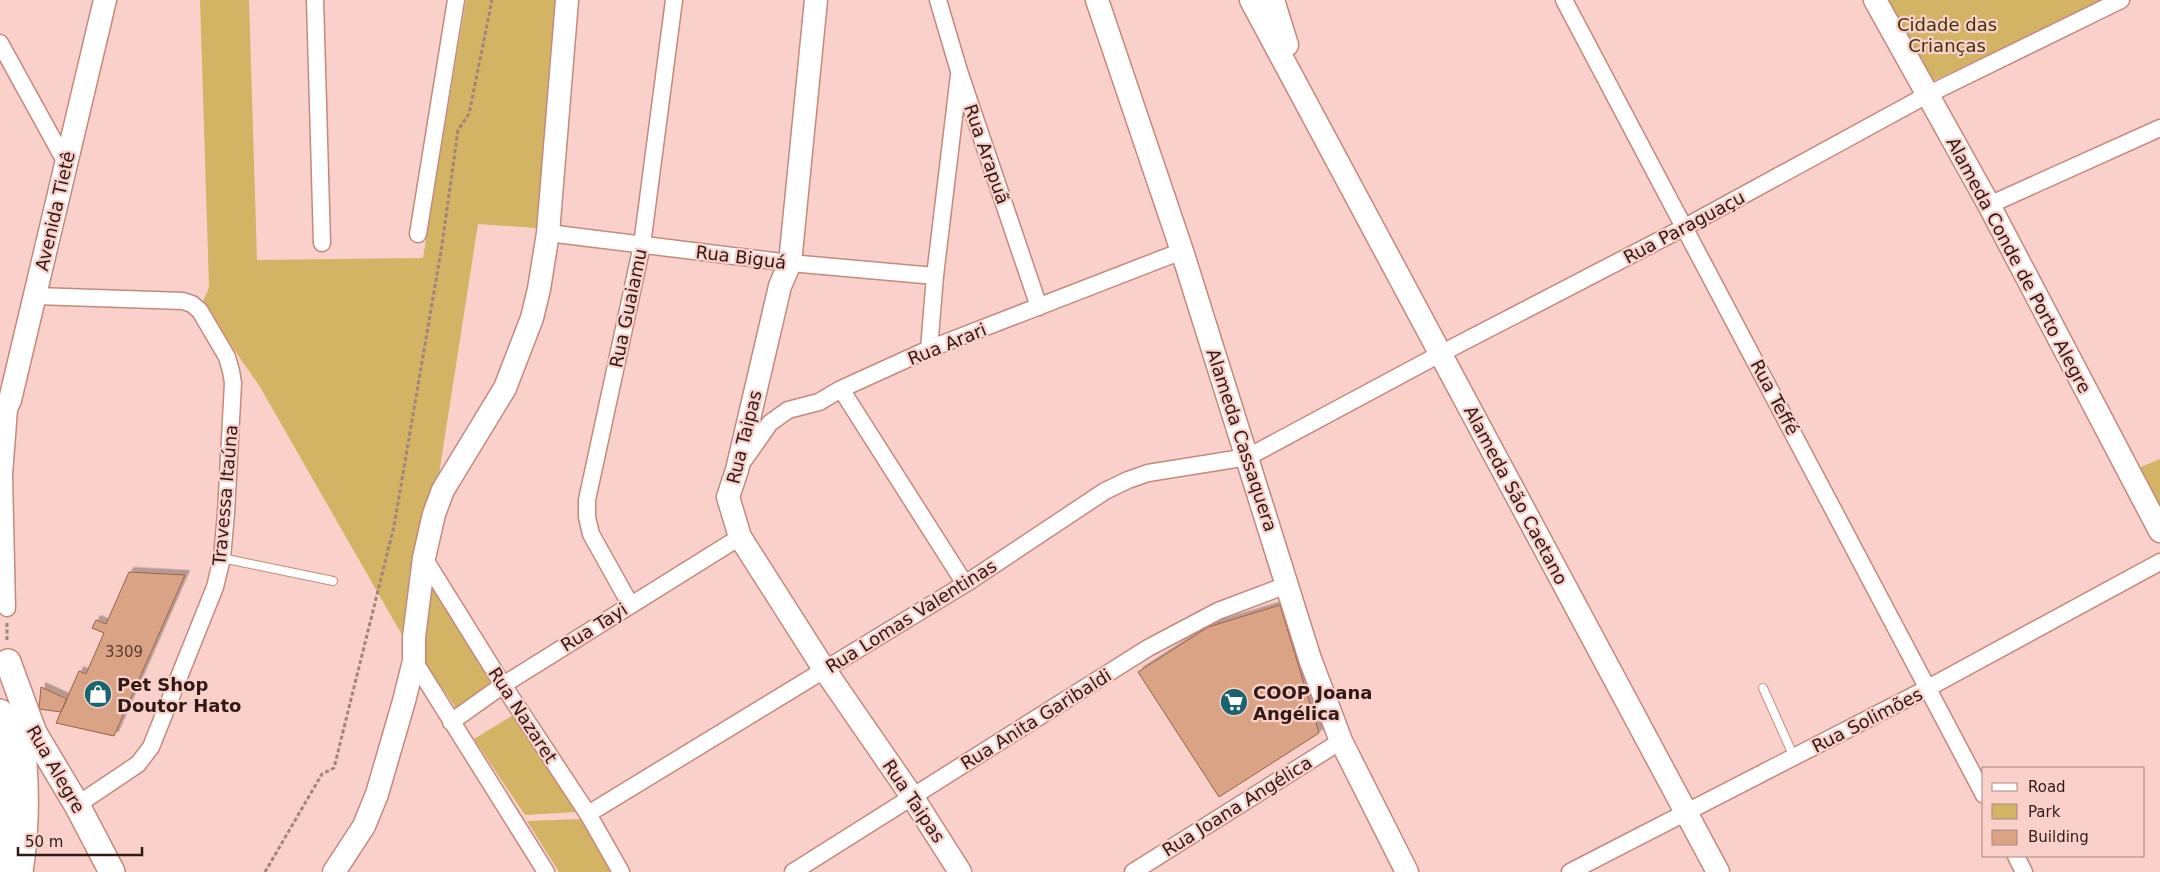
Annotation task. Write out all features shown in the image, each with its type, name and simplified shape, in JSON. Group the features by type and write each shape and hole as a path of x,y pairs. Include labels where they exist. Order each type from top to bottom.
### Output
{"main road":[{"name":"Rua Alegre","path":"4,653 34,733 77,804 112,872"},
{"path":"4,653 20,725 26,791 25,828 20,872"},
{"path":"0,712 6,760 7,790 1,872"}],"street":[{"name":"Avenida Tietê","path":"0,421 10,400 36,296 105,0"},
{"path":"315,0 322,243"},
{"path":"418,234 456,0"},
{"path":"334,872 364,826 377,794 404,701 414,661 414,637 424,558 434,514 443,490 505,388 532,318 539,289 548,233 567,0"},
{"name":"Rua Guaiamu","path":"630,604 591,534 587,517 587,500 642,245 674,0"},
{"name":"Rua Taipas","path":"816,0 790,263 780,286 737,470 728,497 740,537 824,669 960,872"},
{"name":"Rua Arapuã","path":"938,0 959,71 1039,307"},
{"name":"Alameda Cassaquera","path":"1097,0 1182,251 1310,658 1341,741 1407,872"},
{"name":"Alameda São Caetano","path":"1251,0 1718,872"},
{"name":"Alameda São Caetano","path":"1273,0 1313,118"},
{"name":"Rua Teffé","path":"1564,0 1982,791"},
{"name":"Alameda Conde de Porto Alegre","path":"1875,0 1989,205 2160,531"},
{"name":"Rua Paraguaçu","path":"1248,457 1440,354 1685,227 1927,95 2121,0"},
{"path":"0,43 66,163"},
{"path":"929,350 935,276 959,71"},
{"path":"1989,205 2160,128"},
{"name":"Rua Biguá","path":"548,233 790,263 935,276"},
{"name":"Rua Arari","path":"737,470 770,423 788,410 819,402 841,389 929,350 1182,251"},
{"name":"Travessa Itaúna","path":"36,296 183,301 192,304 200,311 227,357 233,384 226,513 222,558 215,587 151,747 138,764 77,804"},
{"path":"841,389 965,584"},
{"path":"6,608 4,475 10,400"},
{"name":"Rua Lomas Valentinas","path":"588,814 965,584 1105,491 1148,473 1248,457"},
{"name":"Rua Tayi","path":"451,722 503,685 740,537"},
{"name":"Rua Nazaret","path":"424,558 503,685 588,814 621,872"},
{"name":"Rua Solimões","path":"1570,872 1928,688 2160,562"},
{"name":"Rua Anita Garibaldi","path":"793,872 1181,629 1218,611 1287,585"},
{"path":"414,661 546,872"},
{"name":"Rua Joana Angélica","path":"1133,872 1341,741"},
{"path":"2016,857 2024,872"}],"lane":[{"path":"222,558 333,581"},
{"path":"1763,688 1794,757"}],"path":[{"path":"265,872 322,774 334,768 394,526 442,245 458,130 469,114 492,0"},
{"path":"4,653 6,608"}],"green space":[{"path":"200,0 249,0 257,260 423,258 466,0 561,0 537,228 478,224 439,474 428,497 406,642 260,387 202,303 209,288"},
{"name":"Cidade das Crianças","path":"1888,0 2103,0 1933,81"},
{"path":"2160,459 2160,530 2129,472"},
{"path":"432,586 494,684 456,708 425,663 424,649"},
{"path":"515,714 576,812 525,815 474,739"},
{"path":"582,819 612,871 559,872 527,821"}],"building":[{"path":"129,572 185,575 114,736 56,723 79,671 86,674 104,633 92,628 96,620 106,624"},
{"name":"COOP Joana Angélica","path":"1280,605 1319,733 1219,797 1138,672 1208,627"},
{"path":"41,687 67,699 61,712 39,709"}],"place":[{"name":"Pet Shop Doutor Hato","path":"98,694"},
{"name":"COOP Joana Angélica","path":"1234,702"}]}
